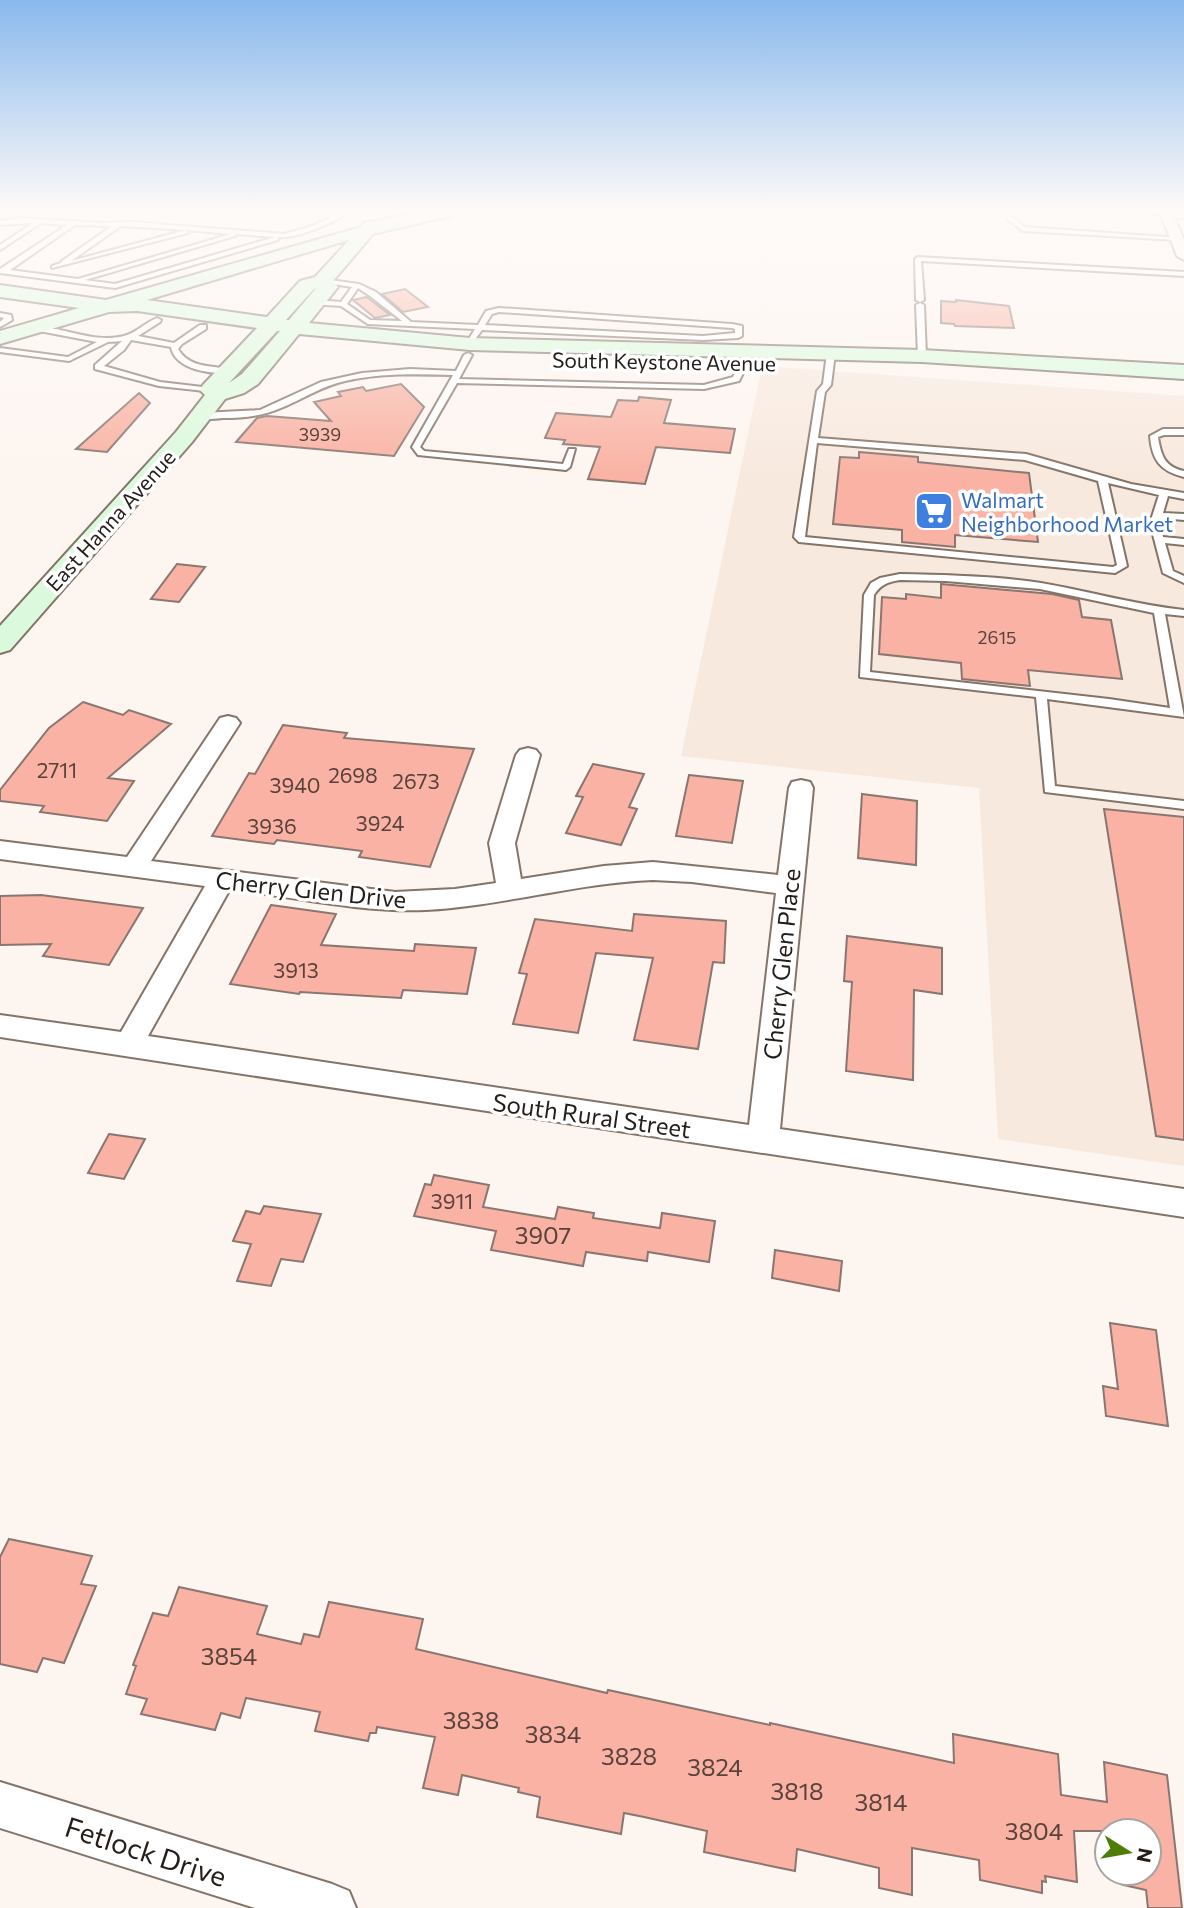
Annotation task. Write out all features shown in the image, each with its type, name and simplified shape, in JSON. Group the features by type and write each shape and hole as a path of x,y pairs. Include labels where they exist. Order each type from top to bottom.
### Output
{"main road":[{"name":"South Keystone Avenue","path":"89,301 107,306 137,305 463,363 738,350 830,359 1184,383"},
{"path":"0,338 124,301"},
{"name":"East Hanna Avenue","path":"215,392 238,389 297,301"},
{"name":"East Hanna Avenue","path":"0,644 201,416 228,371 316,302"},
{"name":"South Keystone Avenue","path":"107,306 113,313 203,327 278,331 420,329 463,363"},
{"name":"South Keystone Avenue","path":"830,359 922,355 1184,372"}],"street":[{"path":"133,868 228,723"},
{"path":"510,888 502,843 528,755"},
{"name":"Cherry Glen Place","path":"763,1140 801,788"},
{"name":"Cherry Glen Drive","path":"0,850 407,901 619,873 653,872 789,885"},
{"path":"128,1046 222,879"},
{"name":"South Rural Street","path":"0,1026 1184,1203"},
{"name":"Fetlock Drive","path":"0,1805 332,1908"}],"lane":[{"path":"382,301 420,329 482,325 703,338 738,350"},
{"path":"920,301 922,355"},
{"path":"316,302 343,304 364,328"},
{"path":"201,416 240,416 262,412 327,383 357,375 463,363 704,387 736,379 740,371 739,328 499,310 489,313 463,363 416,447 421,453 566,467 572,451"},
{"path":"0,315 8,317 8,320 0,325"},
{"path":"157,320 129,337 99,368 159,384 215,392"},
{"path":"203,327 176,346 174,349 177,356 187,364 228,371"},
{"path":"34,328 75,336 109,339 129,337 176,346"},
{"path":"0,350 69,359 109,339"},
{"path":"830,359 799,537 810,542 1115,570 1122,566 1102,479"},
{"path":"1184,432 1163,432 1154,436 1163,467 1168,471 1184,474"},
{"path":"814,440 1026,457 1102,479 1184,496"},
{"path":"1164,493 1155,523 1168,573 1184,580"},
{"path":"1157,515 1184,517"},
{"path":"1159,540 1184,542"},
{"path":"1158,610 1180,713 1041,694 864,675 869,595 874,585 884,580 900,577 946,578 1053,589 1184,613"},
{"path":"1041,694 1049,789 1184,805"}],"shaded area":[{"path":"762,366 1184,396 1184,1166 998,1139 979,788 681,756"}],"building":[{"path":"354,301 371,301 390,315 375,318"},
{"path":"390,301 420,301 428,307 403,312"},
{"path":"941,301 1009,306 1014,328 941,323"},
{"path":"401,384 424,407 394,456 236,442 257,418 267,416 331,421 314,402 341,396 338,392 363,387 366,391"},
{"path":"139,393 150,403 107,452 76,449"},
{"path":"639,397 671,400 664,423 735,429 730,453 656,447 645,484 588,479 600,447 563,444 565,440 545,438 556,413 611,417 618,400 638,401"},
{"name":"Walmart Neighborhood Market","path":"859,452 918,457 918,462 1029,473 1038,542 955,535 955,547 902,542 902,530 833,524 840,457 859,458"},
{"path":"177,564 205,567 179,602 151,599"},
{"path":"941,584 1052,594 1079,600 1082,617 1111,620 1122,679 1028,670 1030,686 962,679 961,663 879,654 882,597 906,599 906,594 941,598"},
{"path":"83,702 123,715 129,710 171,724 108,778 134,781 107,821 40,812 44,806 0,801 0,790 49,728"},
{"path":"283,725 347,733 344,738 474,749 430,867 359,857 362,851 277,840 274,844 212,836 249,773 255,774"},
{"path":"593,764 644,774 629,807 637,809 621,845 566,833 583,797 576,796"},
{"path":"689,775 743,781 732,843 676,836"},
{"path":"862,794 917,801 916,865 858,858"},
{"path":"1104,809 1184,817 1184,1140 1156,1136"},
{"path":"41,895 143,908 109,965 43,956 51,944 0,945 0,896"},
{"path":"271,905 336,914 321,945 414,951 415,944 476,948 467,994 403,990 401,998 299,994 230,984"},
{"path":"634,914 726,921 724,963 713,962 698,1049 634,1040 653,958 596,953 578,1033 513,1024 527,974 519,973 535,919 632,931"},
{"path":"847,936 942,948 942,994 914,990 913,1080 846,1071 852,982 844,981"},
{"path":"109,1134 145,1139 124,1179 88,1173"},
{"path":"434,1175 489,1185 483,1207 555,1219 558,1207 594,1213 593,1218 660,1228 662,1213 715,1221 709,1262 648,1252 647,1261 586,1252 583,1266 491,1250 496,1231 414,1216 425,1184 431,1185"},
{"path":"264,1206 321,1214 303,1262 281,1259 271,1286 237,1281 251,1244 233,1241 246,1211 260,1214"},
{"path":"775,1250 842,1261 839,1291 772,1278"},
{"path":"1110,1323 1156,1330 1168,1426 1106,1416 1103,1386 1118,1389"},
{"path":"9,1539 92,1556 81,1584 96,1586 64,1663 43,1658 37,1672 0,1664 0,1557"},
{"path":"179,1587 267,1606 257,1634 301,1644 304,1634 319,1637 329,1602 423,1619 416,1649 607,1693 608,1690 954,1763 953,1734 1058,1754 1061,1795 1107,1802 1104,1762 1167,1775 1182,1908 1148,1908 1146,1890 1132,1887 1163,1887 1163,1817 1093,1817 1093,1831 1074,1831 1077,1882 1045,1876 1042,1893 980,1880 979,1860 912,1848 912,1895 879,1888 879,1868 797,1849 795,1871 704,1852 707,1831 644,1817 624,1813 621,1834 537,1817 540,1797 518,1792 519,1788 462,1775 458,1795 423,1788 435,1737 377,1727 376,1733 370,1733 368,1741 315,1731 320,1712 246,1698 240,1718 221,1713 215,1730 141,1714 147,1699 126,1694 136,1666 133,1665 153,1613 168,1616"}],"place":[{"name":"Walmart Neighborhood Market","path":"934,511"}]}
